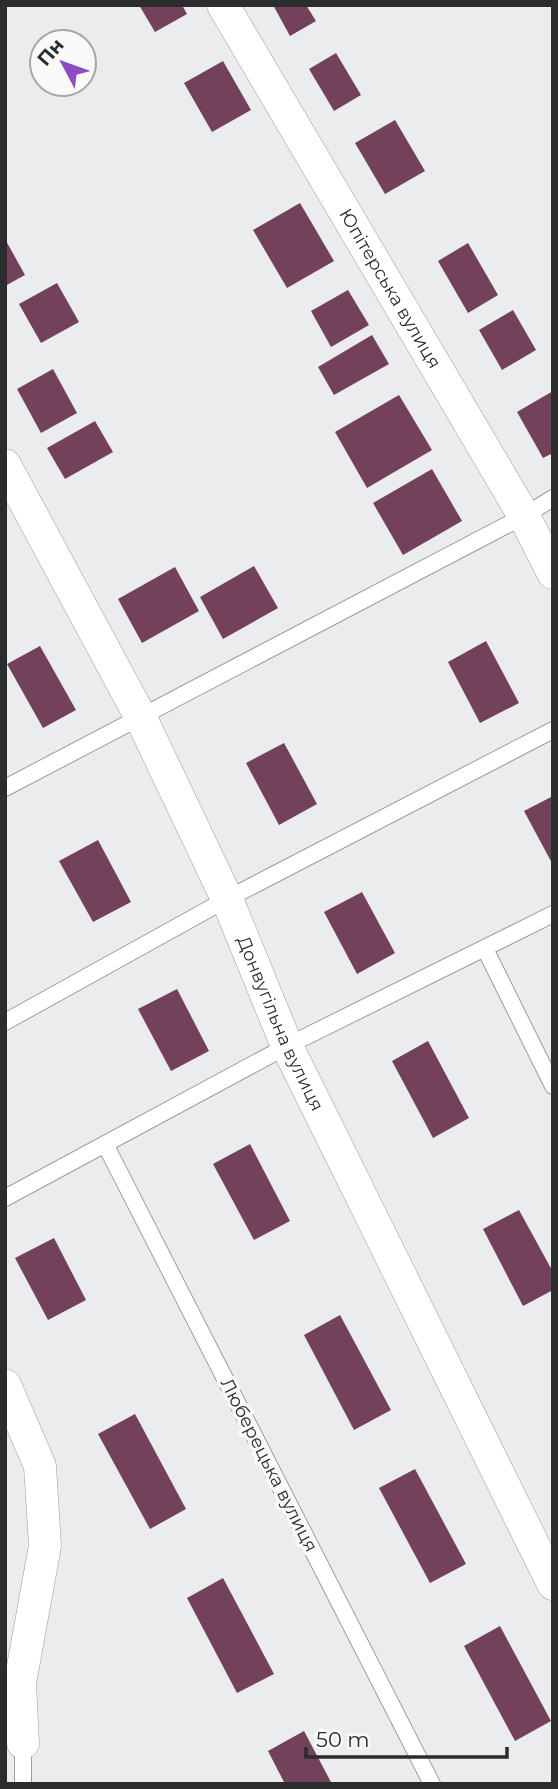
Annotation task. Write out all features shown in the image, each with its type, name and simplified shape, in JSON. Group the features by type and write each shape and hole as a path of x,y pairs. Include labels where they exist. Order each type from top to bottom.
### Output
{"street":[{"name":"Юпітерська вулиця","path":"223,5 524,516 553,573"},
{"name":"Донвугільна вулиця","path":"5,465 141,718 228,899 288,1046 553,1584"},
{"path":"5,1385 40,1466 45,1546 20,1682 14,1733"}],"lane":[{"path":"5,788 524,516 553,498"},
{"path":"5,1022 228,899 553,730"},
{"path":"5,1198 288,1046 553,914"},
{"path":"485,949 553,1086"},
{"name":"Люберецька вулиця","path":"106,1146 432,1784"},
{"path":"14,1733 23,1784"}],"building":[{"path":"139,5 182,5 187,14 155,32"},
{"path":"273,5 306,5 316,21 290,36"},
{"path":"336,53 361,95 334,111 309,69"},
{"path":"223,61 251,110 212,132 184,83"},
{"path":"395,120 425,171 385,194 355,143"},
{"path":"300,203 334,261 287,288 253,230"},
{"path":"5,239 25,275 5,286"},
{"path":"468,243 498,295 468,313 438,261"},
{"path":"57,283 79,322 41,343 19,304"},
{"path":"348,290 369,325 331,347 311,311"},
{"path":"513,310 536,350 502,370 479,330"},
{"path":"372,335 389,364 334,395 318,367"},
{"path":"53,369 77,413 41,433 17,389"},
{"path":"553,391 553,453 543,458 517,412"},
{"path":"399,395 432,450 367,488 335,432"},
{"path":"95,421 113,452 65,479 47,448"},
{"path":"432,469 462,521 403,555 373,503"},
{"path":"254,566 278,608 223,639 200,597"},
{"path":"175,567 199,611 142,643 118,599"},
{"path":"486,641 519,703 480,723 448,662"},
{"path":"40,646 76,710 43,728 7,664"},
{"path":"284,743 317,804 279,825 246,763"},
{"path":"553,796 553,865 524,811"},
{"path":"98,840 131,902 93,922 59,861"},
{"path":"362,892 395,953 357,974 324,912"},
{"path":"177,989 209,1051 171,1071 138,1009"},
{"path":"428,1041 469,1118 433,1138 392,1061"},
{"path":"250,1144 290,1221 254,1240 213,1164"},
{"path":"519,1210 553,1272 553,1290 523,1306 483,1229"},
{"path":"54,1238 86,1300 48,1320 15,1258"},
{"path":"340,1315 391,1410 354,1430 304,1335"},
{"path":"135,1414 186,1509 150,1529 98,1434"},
{"path":"415,1469 466,1564 430,1583 379,1488"},
{"path":"223,1578 274,1674 237,1693 187,1598"},
{"path":"500,1626 551,1721 515,1741 464,1646"},
{"path":"304,1731 332,1784 285,1784 268,1751"}]}
